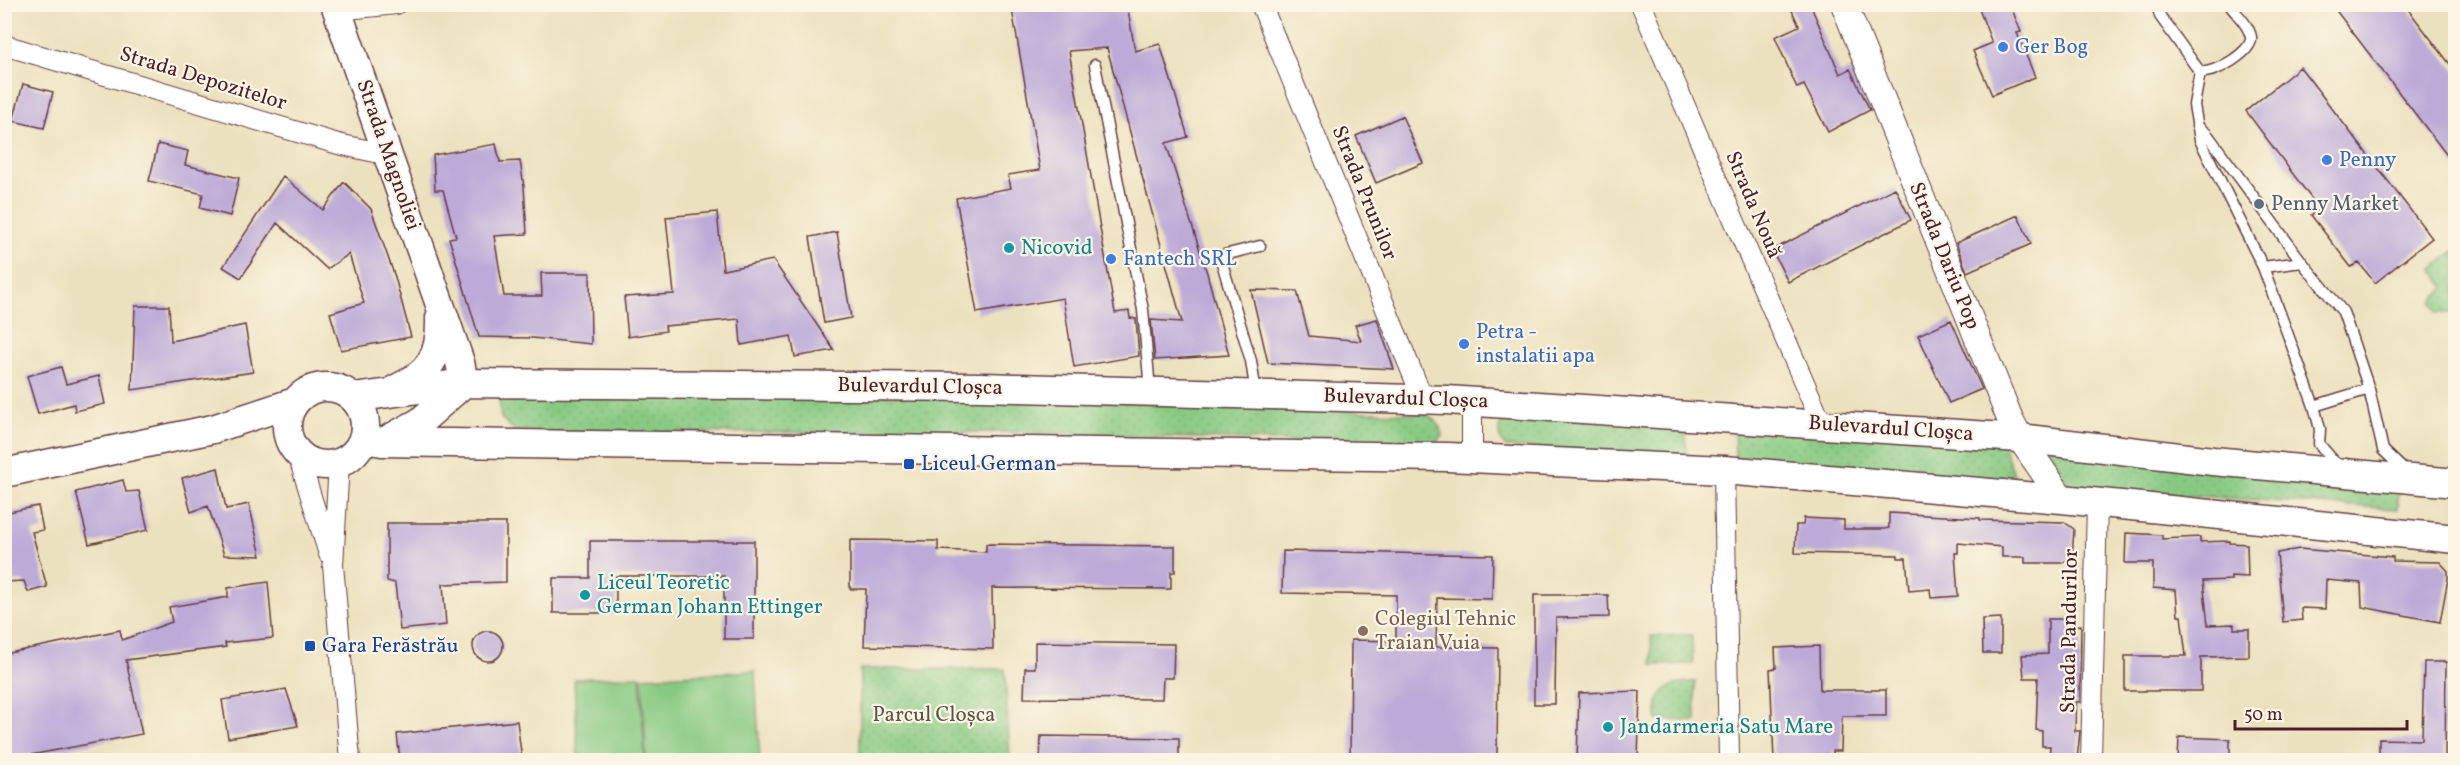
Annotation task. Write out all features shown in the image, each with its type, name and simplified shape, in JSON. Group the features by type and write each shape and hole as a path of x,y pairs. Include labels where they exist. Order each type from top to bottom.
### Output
{"main road":[{"name":"Strada Magnoliei","path":"336,7 460,362 464,383"},
{"name":"Strada Magnoliei","path":"390,392 412,382 434,360 440,334 440,306"},
{"name":"Bulevardul Cloșca","path":"353,398 464,383 1150,390 1423,399 2020,438 2212,461 2412,477 2456,483"},
{"path":"213,429 257,431 294,448 317,465 339,464 373,441 420,422 464,383"},
{"path":"294,448 286,423 289,412 304,393 316,388 330,387 343,390 353,398 361,410 373,441"},
{"path":"4,474 213,429 295,402"},
{"path":"373,441 1472,459 1724,470 2062,499 2456,539"}],"street":[{"path":"336,7 396,4"},
{"name":"Strada Prunilor","path":"1261,4 1423,399"},
{"name":"Strada Nouă","path":"1641,4 1822,424"},
{"name":"Strada Dariu Pop","path":"1844,4 2001,397 2020,438 2062,499"},
{"name":"Strada Depozitelor","path":"4,45 338,144 389,155"},
{"path":"1472,401 1472,459"},
{"path":"294,448 333,565"},
{"path":"339,464 333,565 351,760"},
{"path":"1724,470 1729,760"},
{"name":"Strada Pandurilor","path":"2091,760 2097,503"}],"lane":[{"path":"2157,4 2160,16 2200,72 2208,74 2219,69 2248,48 2252,39 2249,30 2229,4"},
{"path":"1095,64 1143,310 1150,390"},
{"path":"2200,72 2194,105 2200,140 2263,267 2314,406 2320,429 2319,444 2342,471"},
{"path":"2197,126 2207,134 2302,262 2343,312 2369,389 2383,450 2412,477"},
{"path":"1257,394 1251,361 1220,256 1260,246"},
{"path":"2263,267 2302,262"},
{"path":"2314,406 2369,389"}],"green space":[{"path":"2455,250 2455,313 2438,313 2432,302 2445,287 2433,269"},
{"path":"512,389 977,397 1425,414 1437,422 1442,436 1435,446 1013,432 544,433 514,430 501,418 499,400"},
{"path":"1507,415 1684,421 1687,455 1506,447 1500,439 1499,427"},
{"path":"1734,423 2002,442 2020,491 1735,458"},
{"path":"2048,447 2399,481 2398,509 2071,488"},
{"path":"1692,635 1693,664 1652,665 1651,636"},
{"name":"Parcul Cloșca","path":"860,669 1005,669 1010,760 860,760"},
{"path":"755,671 760,760 646,760 642,677"},
{"path":"640,676 645,760 578,760 574,679"},
{"path":"1685,682 1695,682 1696,721 1657,720 1657,705 1661,694 1670,687"}],"building":[{"path":"1011,4 1127,4 1135,51 1160,44 1188,137 1166,143 1207,273 1229,355 1155,360 1151,320 1182,322 1107,48 1069,51 1115,313 1129,311 1130,318 1136,319 1139,356 1074,367 1063,298 977,313 956,198 1011,188 1008,175 1040,170"},
{"path":"1789,4 1810,4 1840,74 1850,69 1870,110 1828,132 1804,85 1797,88 1775,37 1799,26"},
{"name":"Ger Bog","path":"1977,4 2010,4 2021,32 2017,33 2035,77 1992,95 1973,51 1992,43"},
{"path":"2331,4 2404,4 2456,72 2456,167"},
{"name":"Penny","path":"2300,67 2432,238 2375,283 2359,263 2351,267 2311,215 2320,210 2246,111"},
{"path":"23,84 53,92 44,128 13,121"},
{"path":"1402,116 1423,163 1376,183 1356,136"},
{"path":"158,144 188,151 185,165 239,178 230,216 200,208 203,194 149,181"},
{"path":"496,144 500,162 520,161 527,234 494,236 504,296 542,296 541,273 590,273 591,344 532,338 479,337 449,238 456,237 443,190 435,190 433,155"},
{"path":"283,176 323,210 344,182 371,209 395,277 411,337 341,350 330,313 364,303 349,254 327,269 277,223 241,278 223,267"},
{"path":"1895,188 1911,220 1788,282 1772,250"},
{"path":"717,212 723,270 773,260 834,350 795,357 791,336 741,345 739,319 665,326 666,331 628,337 624,297 674,294 666,217"},
{"path":"2018,215 2031,244 1967,272 1956,243"},
{"path":"837,232 851,318 824,323 810,237"},
{"path":"1251,290 1297,291 1309,336 1361,341 1355,325 1377,319 1394,369 1268,363"},
{"path":"135,306 169,306 171,341 245,325 253,372 132,390"},
{"path":"1951,320 1982,389 1949,403 1918,335"},
{"path":"61,367 66,384 99,376 105,404 75,411 74,404 38,414 27,376"},
{"path":"218,468 226,509 249,504 261,556 224,555 208,506 191,512 182,478"},
{"path":"123,480 126,492 139,491 148,530 89,544 76,492"},
{"path":"38,506 43,530 32,532 47,587 28,592 24,581 4,582 4,513"},
{"path":"1889,513 1980,518 1980,520 2064,522 2074,529 2072,558 2062,563 2025,563 2025,557 2002,557 2002,547 1958,543 1958,553 1955,553 1958,596 1931,598 1930,589 1909,591 1906,558 1898,558 1898,555 1795,553 1796,525 1803,525 1804,518 1844,520 1844,529 1885,529 1889,528"},
{"path":"387,523 506,523 506,582 443,584 446,625 400,630 395,583 387,581"},
{"path":"2126,533 2162,535 2162,539 2200,537 2200,542 2230,541 2230,543 2247,544 2248,577 2231,576 2231,580 2203,581 2208,625 2234,624 2234,629 2249,629 2249,656 2201,657 2201,691 2125,691 2125,656 2186,656 2181,616 2178,616 2176,590 2153,588 2153,563 2125,563"},
{"path":"850,540 938,541 938,550 986,552 986,544 1175,546 1175,572 1171,572 1171,589 992,588 993,649 864,646 866,589 850,589"},
{"name":"Liceul Teoretic German Johann Ettinger","path":"590,541 754,541 754,639 724,639 724,576 616,576 616,613 553,613 553,578 590,578"},
{"path":"2299,549 2393,557 2393,561 2440,562 2448,571 2448,579 2440,622 2362,607 2361,583 2326,580 2325,609 2301,608 2302,620 2283,622 2277,553"},
{"path":"1283,551 1493,555 1492,599 1437,598 1436,647 1498,648 1497,760 1350,760 1351,640 1396,641 1396,595 1282,593"},
{"path":"268,582 273,638 225,643 226,647 126,660 142,734 4,760 4,654 120,630 122,640 172,622 169,607 228,597 228,588"},
{"path":"1534,595 1608,595 1609,617 1556,618 1555,704 1534,704"},
{"path":"2001,618 2001,653 1983,653 1982,619"},
{"path":"2048,619 2071,619 2071,626 2081,625 2080,702 2076,702 2075,731 2080,731 2077,760 2049,760 2050,746 2042,746 2042,731 2036,730 2038,678 2024,678 2022,655 2048,654"},
{"path":"488,631 494,632 502,640 502,652 494,660 488,661 482,660 474,652 473,646 474,640 482,632"},
{"path":"1035,642 1174,644 1173,678 1163,678 1162,699 1024,698 1025,668 1035,668"},
{"path":"1819,646 1820,690 1886,690 1886,716 1842,716 1841,751 1833,751 1833,760 1774,760 1770,669 1776,668 1775,648"},
{"path":"2424,662 2446,662 2445,760 2379,760 2379,739 2422,740"},
{"path":"286,689 298,726 228,738 222,700"},
{"name":"Jandarmeria Satu Mare","path":"1640,691 1638,760 1577,760 1579,693"},
{"path":"517,721 522,760 400,760 397,734"},
{"path":"1041,736 1179,738 1179,760 1040,760"},
{"path":"2179,737 2230,739 2230,757 2216,757 2212,760 2178,760"}],"place":[{"name":"Ger Bog","path":"2003,47"},
{"name":"Penny","path":"2327,160"},
{"name":"Penny Market","path":"2259,204"},
{"name":"Nicovid","path":"1009,248"},
{"name":"Fantech SRL","path":"1111,259"},
{"name":"Petra - instalatii apa","path":"1464,344"},
{"name":"Liceul German","path":"909,464"},
{"name":"Liceul Teoretic German Johann Ettinger","path":"585,595"},
{"name":"Colegiul Tehnic Traian Vuia","path":"1363,631"},
{"name":"Gara Ferăstrău","path":"310,646"},
{"name":"Jandarmeria Satu Mare","path":"1608,727"}]}
